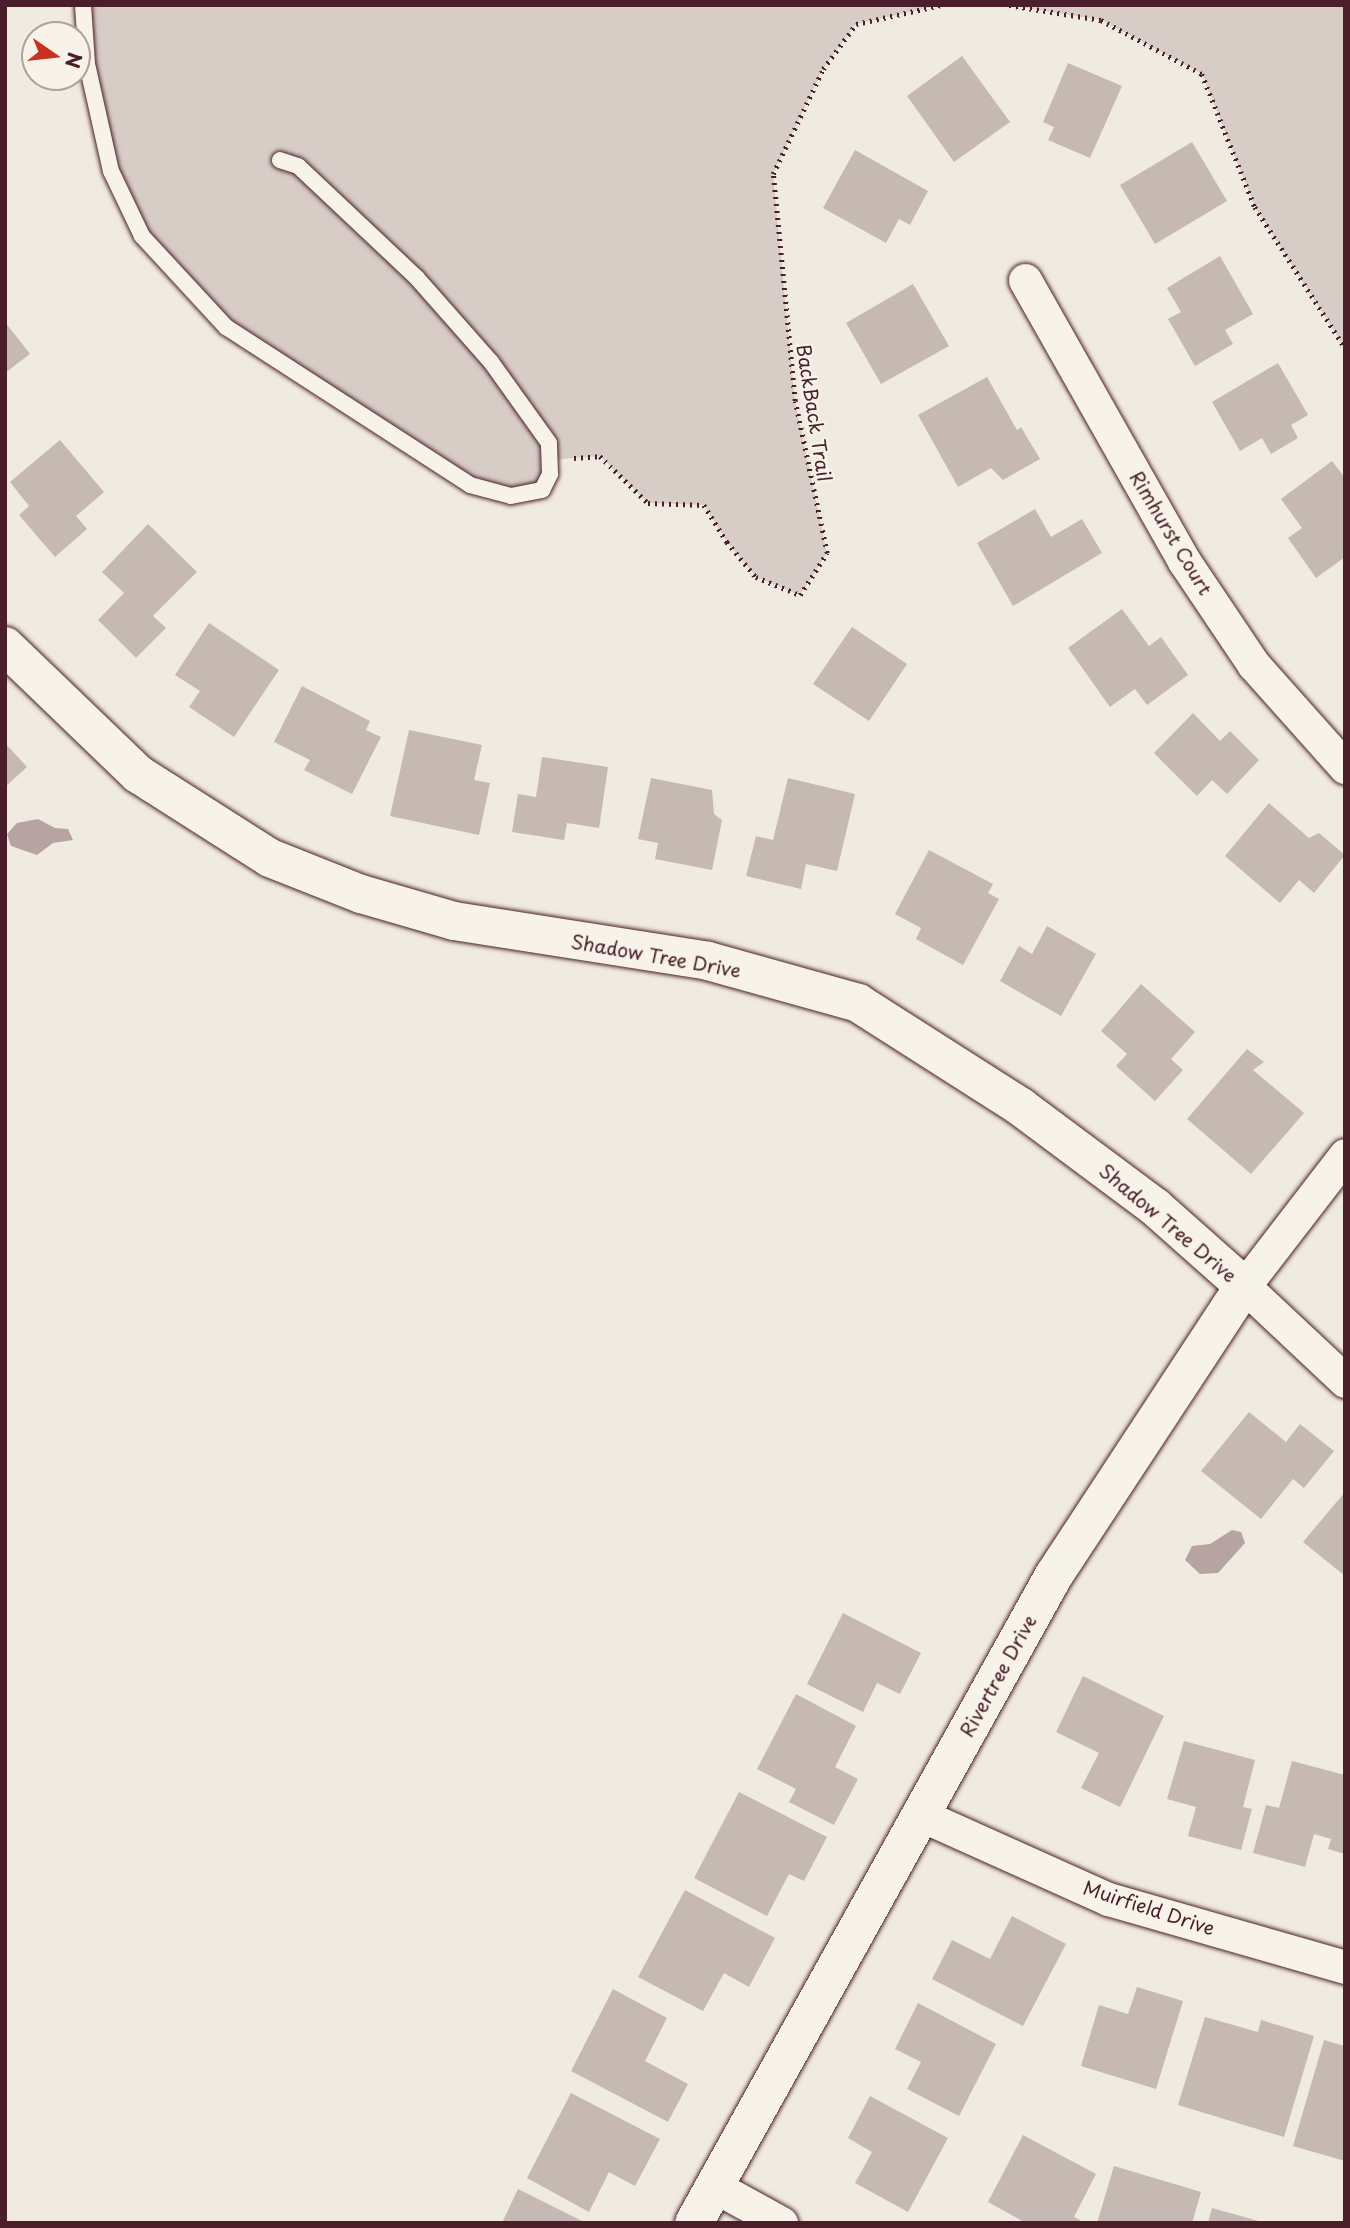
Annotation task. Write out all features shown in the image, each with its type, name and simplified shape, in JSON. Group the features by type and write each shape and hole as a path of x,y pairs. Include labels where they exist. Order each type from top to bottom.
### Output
{"street":[{"name":"Rimhurst Court","path":"1025,280 1184,561 1254,665 1345,767"},
{"name":"Shadow Tree Drive","path":"5,646 138,774 270,858 360,894 454,921 708,961 858,1003 1021,1107 1155,1207 1345,1381"},
{"name":"Rivertree Drive","path":"694,2223 712,2185 1054,1575 1244,1286 1345,1155"},
{"name":"Muirfield Drive","path":"921,1815 1108,1899 1345,1967"},
{"path":"712,2185 781,2223"}],"lane":[{"path":"83,5 87,64 110,171 142,236 226,327 470,485 511,496 542,490 550,474 550,460 543,434 457,322 298,166 280,160"}],"path":[{"name":"BackBack Trail","path":"550,460 600,456 648,503 704,505 727,542 756,577 800,594 827,553 795,401 773,174 823,69 856,24 940,5"},
{"path":"1009,5 1101,20 1202,74 1255,207 1345,348"}],"shaded area":[{"path":"83,5 941,5 856,24 823,69 773,174 795,401 827,553 800,595 756,577 727,542 704,505 648,503 600,456 550,460 542,490 511,496 470,485 226,327 142,236 111,171 91,52 91,21 86,21"},
{"path":"1009,5 1345,5 1345,348 1255,207 1202,74 1101,20"},
{"path":"38,819 55,828 68,829 73,840 53,843 37,855 11,846 7,834 17,823"},
{"path":"1232,1530 1241,1532 1245,1543 1218,1573 1200,1574 1185,1560 1192,1546 1210,1544"}],"building":[{"path":"962,56 1010,122 954,162 907,96"},
{"path":"1068,63 1122,86 1090,158 1048,140 1054,127 1043,122"},
{"path":"1192,142 1227,201 1155,244 1120,185"},
{"path":"855,150 928,191 910,225 899,219 886,243 823,208"},
{"path":"1220,256 1253,314 1225,330 1233,344 1195,366 1168,319 1181,312 1167,288"},
{"path":"913,284 949,346 881,384 846,323"},
{"path":"5,322 30,354 5,373"},
{"path":"1278,363 1308,415 1291,425 1298,438 1271,454 1262,438 1240,451 1212,402"},
{"path":"987,377 1017,430 1021,427 1040,459 1003,480 991,468 958,487 918,415"},
{"path":"60,440 104,492 76,516 87,529 55,557 19,515 29,506 10,482"},
{"path":"1332,461 1345,478 1345,557 1316,578 1288,538 1302,528 1281,499"},
{"path":"1035,509 1051,537 1082,519 1102,553 1013,606 977,543"},
{"path":"148,524 197,572 153,616 166,628 136,658 98,620 124,593 102,572"},
{"path":"1122,609 1149,646 1161,637 1188,675 1147,705 1135,689 1110,707 1068,648"},
{"path":"209,623 279,670 234,737 189,707 200,691 175,675"},
{"path":"852,627 907,664 869,721 813,684"},
{"path":"302,686 370,721 366,730 381,737 352,794 304,770 310,760 274,742"},
{"path":"1193,713 1220,741 1230,731 1259,760 1227,794 1212,780 1197,796 1154,753"},
{"path":"409,730 482,745 474,780 490,783 479,835 390,816"},
{"path":"5,743 27,767 5,787"},
{"path":"542,757 608,767 599,828 567,823 564,840 512,832 518,794 536,797"},
{"path":"651,778 712,790 714,814 722,820 712,870 655,859 658,843 638,839"},
{"path":"788,778 855,794 837,871 806,864 801,889 746,876 756,836 773,840"},
{"path":"1269,803 1309,838 1319,833 1345,855 1314,893 1299,880 1280,903 1225,856"},
{"path":"929,850 993,884 988,893 999,899 963,965 916,939 921,928 895,914"},
{"path":"1047,926 1096,954 1061,1016 1000,981 1019,946 1032,954"},
{"path":"1141,984 1195,1032 1171,1059 1183,1070 1155,1101 1116,1066 1127,1054 1101,1031"},
{"path":"1247,1049 1264,1062 1253,1070 1304,1113 1251,1174 1187,1119"},
{"path":"1249,1412 1286,1442 1300,1424 1334,1451 1304,1488 1293,1479 1261,1519 1201,1471"},
{"path":"1345,1492 1345,1576 1303,1542"},
{"path":"843,1613 921,1653 900,1694 877,1683 863,1712 807,1684"},
{"path":"1083,1676 1164,1716 1120,1807 1081,1788 1099,1753 1056,1732"},
{"path":"796,1694 856,1726 835,1767 858,1779 834,1825 789,1802 796,1789 757,1769"},
{"path":"1184,1741 1255,1760 1243,1807 1252,1809 1241,1850 1188,1836 1196,1807 1167,1799"},
{"path":"1292,1761 1345,1775 1345,1854 1328,1849 1331,1839 1314,1834 1305,1867 1253,1853 1266,1805 1279,1808"},
{"path":"739,1792 827,1837 804,1881 789,1874 767,1916 694,1878"},
{"path":"685,1890 775,1938 749,1987 724,1973 703,2011 638,1977"},
{"path":"1012,1916 1066,1944 1023,2026 932,1979 952,1940 990,1959"},
{"path":"1137,1987 1183,2001 1156,2089 1081,2066 1099,2005 1128,2014"},
{"path":"613,1989 667,2018 645,2061 688,2084 668,2122 571,2071"},
{"path":"918,2003 996,2044 959,2116 907,2089 921,2062 895,2049"},
{"path":"1205,2017 1258,2032 1261,2020 1314,2036 1284,2137 1178,2105"},
{"path":"1324,2040 1345,2046 1345,2161 1293,2146"},
{"path":"571,2093 660,2139 635,2186 609,2172 589,2212 527,2178"},
{"path":"870,2096 948,2138 908,2212 855,2183 872,2152 848,2138"},
{"path":"1023,2135 1096,2174 1074,2217 1085,2223 1026,2223 988,2202"},
{"path":"1114,2166 1201,2192 1192,2223 1097,2223"},
{"path":"518,2189 586,2223 502,2223"},
{"path":"1212,2208 1262,2222 1262,2223 1208,2223"}]}
